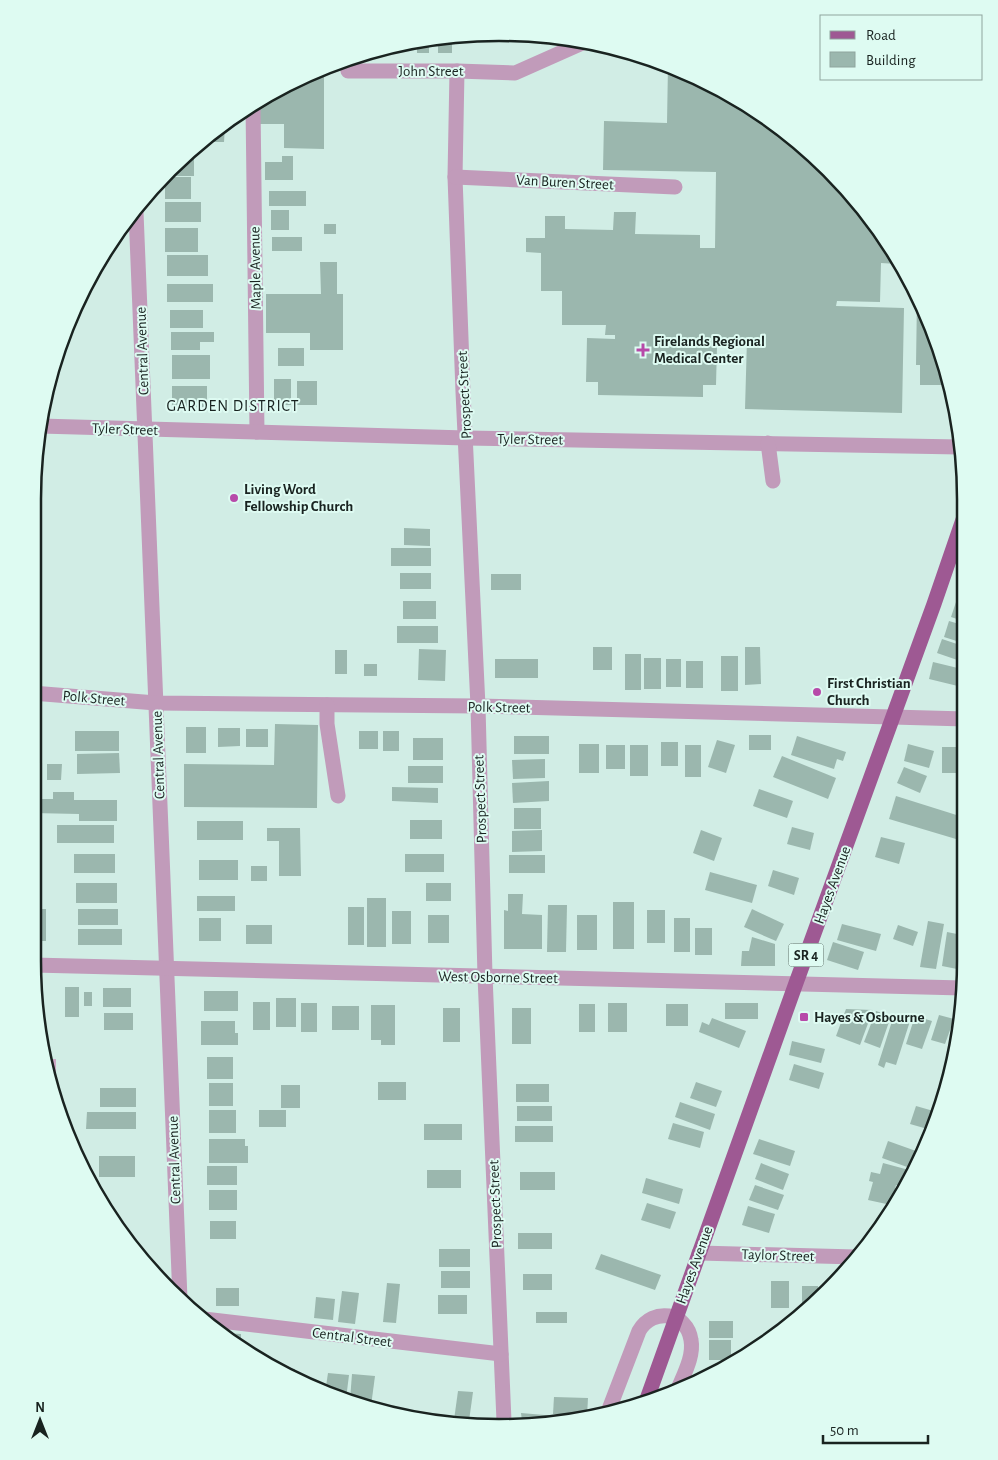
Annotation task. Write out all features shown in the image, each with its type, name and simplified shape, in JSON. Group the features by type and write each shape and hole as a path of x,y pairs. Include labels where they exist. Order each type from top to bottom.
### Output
{"main road":[{"name":"Hayes Avenue","path":"649,1393 893,717 957,551"}],"street":[{"name":"John Street","path":"351,66 515,73 573,47"},
{"name":"Prospect Street","path":"457,71 455,177 478,706 485,976 504,1419"},
{"name":"Maple Avenue","path":"253,113 257,432"},
{"name":"Van Buren Street","path":"455,177 675,187"},
{"name":"Central Avenue","path":"136,220 180,1289"},
{"name":"Tyler Street","path":"47,426 466,438 954,447"},
{"path":"768,443 774,480"},
{"name":"Polk Street","path":"41,694 156,703 478,706 957,719"},
{"path":"326,704 326,724 338,796"},
{"name":"West Osborne Street","path":"41,965 956,988"},
{"name":"Taylor Street","path":"699,1253 848,1257"},
{"path":"611,1404 641,1328 648,1321 657,1317 675,1317 686,1325 692,1343 690,1357 681,1381"},
{"name":"Central Street","path":"216,1320 501,1354"}],"shaded area":[{"path":"52,1059 56,1059 56,1075"}],"building":[{"path":"452,44 452,53 438,53 438,45"},
{"path":"429,47 429,53 417,53 417,49"},
{"name":"Firelands Regional Medical Center","path":"668,74 701,88 728,103 778,136 823,175 862,220 891,264 881,263 880,302 837,301 836,306 904,308 902,413 745,409 747,339 728,338 727,346 717,346 716,385 703,385 703,397 598,395 598,382 586,382 587,338 615,339 615,335 605,335 606,325 562,325 562,291 541,291 541,253 526,252 526,238 545,238 545,216 565,216 565,229 613,230 614,212 636,212 635,234 700,235 700,248 715,248 716,172 603,170 604,121 667,123"},
{"path":"324,77 324,149 284,148 284,124 255,124 255,112 297,88"},
{"path":"225,133 224,142 213,142"},
{"path":"282,156 293,156 293,180 265,180 265,162 282,162"},
{"path":"194,158 194,176 174,176"},
{"path":"173,177 191,177 191,199 165,199 165,186"},
{"path":"269,191 306,191 306,206 269,206"},
{"path":"165,202 201,202 201,222 165,222"},
{"path":"271,210 289,210 289,230 271,230"},
{"path":"324,224 336,224 336,234 324,234"},
{"path":"165,228 198,228 198,252 165,252"},
{"path":"272,237 302,237 302,251 272,251"},
{"path":"167,255 208,255 208,276 167,276"},
{"path":"320,262 337,262 337,294 343,294 343,350 310,350 310,333 266,333 266,294 321,294"},
{"path":"167,284 213,284 213,302 167,302"},
{"path":"170,310 203,310 203,328 170,328"},
{"path":"917,312 942,385 920,385 920,365 916,365"},
{"path":"171,332 214,332 214,342 200,342 200,350 171,350"},
{"path":"278,348 304,348 304,366 278,366"},
{"path":"172,355 210,355 210,379 172,379"},
{"path":"274,379 291,379 291,405 274,405"},
{"path":"297,381 317,381 317,405 297,405"},
{"path":"172,386 207,386 207,407 172,407"},
{"path":"404,528 430,529 430,546 404,545"},
{"path":"391,548 431,548 431,566 391,566"},
{"path":"400,573 431,573 431,589 400,589"},
{"path":"491,574 521,574 521,590 491,590"},
{"path":"403,601 436,601 436,619 403,619"},
{"path":"956,602 957,602 957,619 951,617"},
{"path":"949,621 957,623 957,641 944,637"},
{"path":"397,626 438,626 438,643 397,643"},
{"path":"942,639 957,644 957,660 937,653"},
{"path":"593,647 612,647 612,670 593,670"},
{"path":"745,647 760,647 761,684 745,685"},
{"path":"419,649 446,650 445,681 418,680"},
{"path":"335,650 347,650 347,674 335,674"},
{"path":"625,654 641,654 641,690 625,690"},
{"path":"721,656 738,656 738,691 721,691"},
{"path":"644,658 661,658 661,689 644,689"},
{"path":"495,659 538,659 538,678 495,678"},
{"path":"666,659 681,659 681,687 666,687"},
{"path":"686,661 703,661 703,688 686,688"},
{"path":"933,662 957,668 957,686 929,679"},
{"path":"364,664 377,664 377,676 364,676"},
{"path":"275,724 318,725 317,808 184,807 184,764 274,765"},
{"path":"186,727 206,727 206,753 186,753"},
{"path":"218,728 240,728 240,746 218,747"},
{"path":"246,729 268,729 268,747 246,747"},
{"path":"75,731 119,731 119,751 75,751"},
{"path":"359,731 378,731 378,749 359,749"},
{"path":"383,731 399,731 399,751 383,751"},
{"path":"749,735 771,735 771,750 749,750"},
{"path":"514,736 549,736 549,754 514,754"},
{"path":"797,736 846,752 843,761 837,759 834,769 791,755"},
{"path":"413,738 443,738 443,760 413,760"},
{"path":"717,740 735,745 726,773 708,767"},
{"path":"661,742 678,742 678,766 661,766"},
{"path":"579,744 599,744 599,773 579,773"},
{"path":"908,744 934,751 929,768 904,761"},
{"path":"606,745 625,745 625,769 606,769"},
{"path":"630,745 648,745 648,776 630,776"},
{"path":"685,745 701,745 701,777 685,777"},
{"path":"942,747 957,747 957,773 942,773"},
{"path":"119,753 120,773 77,774 77,754"},
{"path":"782,756 836,778 828,799 773,777"},
{"path":"545,759 545,778 513,779 512,760"},
{"path":"47,764 62,764 61,780 47,780"},
{"path":"408,766 443,766 443,783 408,783"},
{"path":"904,767 927,776 920,793 897,783"},
{"path":"549,781 549,801 513,803 512,783"},
{"path":"392,787 438,788 438,803 392,801"},
{"path":"759,789 793,801 787,818 753,806"},
{"path":"53,792 74,792 74,800 117,800 117,821 79,821 79,814 41,813 41,799 53,799"},
{"path":"896,796 957,815 957,839 889,819"},
{"path":"514,808 541,808 541,829 514,829"},
{"path":"410,820 442,820 442,839 410,839"},
{"path":"197,821 243,821 243,840 197,840"},
{"path":"57,825 114,825 114,843 57,843"},
{"path":"792,827 814,833 810,850 787,844"},
{"path":"267,828 300,828 301,876 279,876 279,841 267,841"},
{"path":"542,830 542,851 512,852 512,831"},
{"path":"701,830 722,838 714,861 693,853"},
{"path":"881,837 905,843 899,864 875,857"},
{"path":"74,854 115,854 115,873 74,873"},
{"path":"405,854 444,854 444,872 405,872"},
{"path":"509,855 545,855 545,873 509,873"},
{"path":"199,860 238,860 238,880 199,880"},
{"path":"251,866 267,866 267,881 251,881"},
{"path":"773,870 799,878 794,895 768,886"},
{"path":"710,872 757,885 752,903 705,890"},
{"path":"76,883 117,883 117,903 76,903"},
{"path":"426,883 451,883 451,901 426,901"},
{"path":"508,894 523,894 522,914 542,915 542,949 504,949 504,910 508,911"},
{"path":"197,896 235,896 235,911 197,911"},
{"path":"367,898 386,898 386,947 367,947"},
{"path":"613,902 634,902 634,949 613,949"},
{"path":"548,905 567,905 566,952 547,952"},
{"path":"348,907 364,907 364,945 348,945"},
{"path":"41,909 46,909 46,941 41,941"},
{"path":"78,909 118,909 118,925 78,925"},
{"path":"752,909 784,924 776,941 744,927"},
{"path":"647,910 665,910 665,943 647,943"},
{"path":"392,911 411,911 411,944 392,944"},
{"path":"428,915 449,915 449,943 428,943"},
{"path":"577,915 597,915 597,950 577,950"},
{"path":"199,918 221,918 221,941 199,941"},
{"path":"674,918 690,918 690,952 674,952"},
{"path":"928,921 944,924 936,969 920,967"},
{"path":"842,924 881,934 876,951 837,940"},
{"path":"246,925 272,925 272,944 246,944"},
{"path":"898,925 918,932 913,946 893,939"},
{"path":"695,928 712,928 712,955 695,955"},
{"path":"78,929 122,929 122,945 78,945"},
{"path":"947,932 957,934 957,969 942,966"},
{"path":"752,937 775,944 775,966 741,966 742,951 749,951"},
{"path":"833,942 864,952 858,970 827,960"},
{"path":"65,987 79,987 79,1017 65,1017"},
{"path":"103,988 131,988 131,1007 103,1007"},
{"path":"204,991 238,991 238,1011 204,1011"},
{"path":"84,992 92,992 92,1006 84,1006"},
{"path":"276,998 296,998 296,1027 276,1027"},
{"path":"253,1002 270,1002 270,1030 253,1030"},
{"path":"301,1003 317,1003 317,1032 301,1032"},
{"path":"608,1003 627,1003 627,1032 608,1032"},
{"path":"725,1003 758,1003 758,1019 725,1019"},
{"path":"579,1004 595,1004 595,1032 579,1032"},
{"path":"666,1004 688,1004 688,1026 666,1026"},
{"path":"371,1005 395,1005 395,1045 381,1045 381,1040 371,1040"},
{"path":"332,1006 359,1006 359,1030 332,1030"},
{"path":"443,1008 460,1008 460,1042 443,1042"},
{"path":"512,1008 531,1008 531,1044 512,1044"},
{"path":"846,1009 873,1010 860,1045 836,1036"},
{"path":"876,1011 891,1016 880,1048 864,1042"},
{"path":"104,1013 133,1013 133,1030 104,1030"},
{"path":"894,1015 910,1021 896,1065 886,1062 884,1068 878,1065"},
{"path":"939,1015 953,1019 945,1044 931,1040"},
{"path":"915,1016 932,1021 922,1049 906,1044"},
{"path":"712,1018 746,1031 739,1048 699,1032 702,1022 709,1025"},
{"path":"201,1021 235,1021 238,1045 201,1045"},
{"path":"792,1041 825,1049 821,1063 789,1055"},
{"path":"207,1057 233,1057 233,1079 207,1079"},
{"path":"794,1064 824,1073 819,1089 789,1080"},
{"path":"378,1082 406,1082 406,1100 378,1100"},
{"path":"696,1082 722,1091 716,1107 690,1098"},
{"path":"209,1083 233,1083 233,1106 209,1106"},
{"path":"516,1084 549,1084 549,1102 516,1102"},
{"path":"281,1085 300,1085 300,1108 281,1108"},
{"path":"100,1088 136,1088 136,1107 100,1107"},
{"path":"680,1102 715,1114 710,1130 675,1117"},
{"path":"517,1106 552,1106 552,1121 517,1121"},
{"path":"916,1106 931,1110 925,1128 910,1124"},
{"path":"209,1110 236,1110 236,1133 209,1133"},
{"path":"259,1110 286,1110 286,1127 259,1127"},
{"path":"87,1112 136,1112 136,1129 86,1129"},
{"path":"673,1123 704,1132 700,1148 668,1139"},
{"path":"424,1124 462,1124 462,1140 424,1140"},
{"path":"515,1126 553,1126 553,1142 515,1142"},
{"path":"209,1139 245,1139 245,1146 248,1146 248,1163 209,1163"},
{"path":"759,1139 795,1151 790,1166 753,1154"},
{"path":"888,1141 915,1151 908,1167 882,1158"},
{"path":"99,1156 135,1156 135,1177 99,1177"},
{"path":"761,1163 789,1174 783,1190 755,1179"},
{"path":"883,1163 906,1169 887,1204 868,1200 873,1182 869,1181 871,1172 880,1174"},
{"path":"207,1166 237,1166 237,1185 207,1185"},
{"path":"427,1170 461,1170 461,1188 427,1188"},
{"path":"520,1172 555,1172 555,1190 520,1190"},
{"path":"646,1178 683,1189 679,1204 642,1193"},
{"path":"755,1185 784,1195 778,1210 749,1200"},
{"path":"209,1190 237,1190 237,1210 209,1210"},
{"path":"647,1203 676,1212 670,1229 641,1220"},
{"path":"748,1206 775,1214 769,1233 742,1225"},
{"path":"210,1221 236,1221 236,1239 210,1239"},
{"path":"518,1233 552,1233 552,1249 518,1249"},
{"path":"439,1249 470,1249 470,1267 439,1267"},
{"path":"601,1254 661,1275 655,1290 595,1269"},
{"path":"441,1271 470,1271 470,1288 441,1288"},
{"path":"523,1274 552,1274 552,1290 523,1290"},
{"path":"771,1281 789,1281 789,1308 771,1308"},
{"path":"387,1283 400,1284 396,1323 383,1322"},
{"path":"802,1286 818,1286 818,1290 802,1304"},
{"path":"216,1288 239,1288 239,1306 216,1306"},
{"path":"342,1291 359,1293 355,1324 338,1322"},
{"path":"438,1295 467,1295 467,1314 438,1314"},
{"path":"316,1297 335,1299 333,1320 314,1318"},
{"path":"536,1312 567,1312 567,1323 536,1323"},
{"path":"709,1321 733,1321 733,1338 709,1338"},
{"path":"233,1333 241,1334 241,1339"},
{"path":"709,1340 731,1340 731,1355 723,1360 709,1360"},
{"path":"328,1373 349,1375 347,1392 326,1385"},
{"path":"352,1374 375,1376 372,1400 351,1393"},
{"path":"458,1391 473,1392 469,1418 454,1417"},
{"path":"554,1397 588,1398 587,1410 562,1415 553,1414"},
{"path":"521,1413 552,1416 529,1418 522,1418"}],"place":[{"name":"Firelands Regional Medical Center","path":"643,350"},
{"name":"Living Word Fellowship Church","path":"234,498"},
{"name":"First Christian Church","path":"817,692"},
{"name":"Hayes & Osbourne","path":"804,1017"}],"district":[{"name":"GARDEN DISTRICT","path":"233,405"}]}
